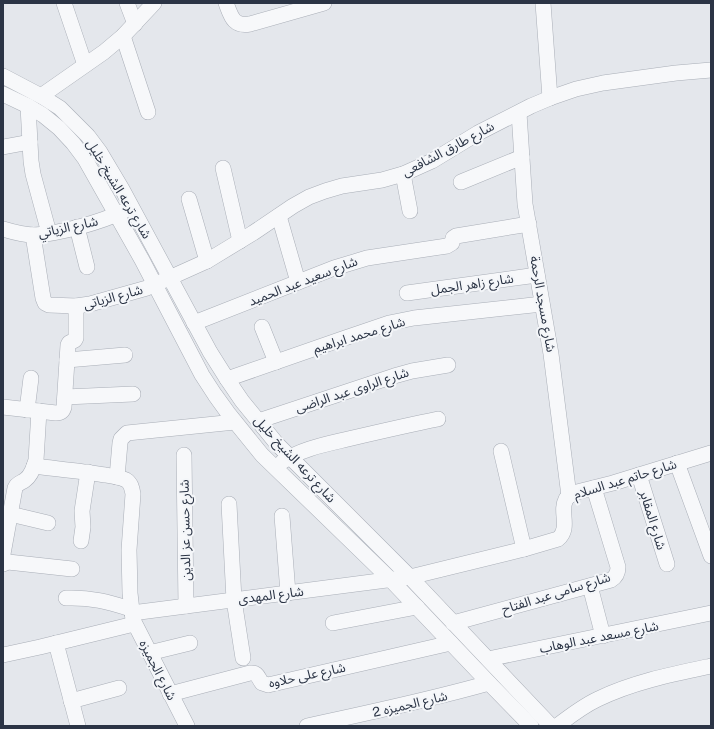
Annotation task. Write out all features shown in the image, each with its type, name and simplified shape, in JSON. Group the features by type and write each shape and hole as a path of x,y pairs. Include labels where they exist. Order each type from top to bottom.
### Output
{"street":[{"path":"64,3 85,65"},
{"path":"127,3 135,24"},
{"path":"41,96 104,52 123,36 154,3"},
{"path":"226,3 232,19 242,25 324,3"},
{"path":"543,3 550,98"},
{"path":"123,36 148,112"},
{"name":"شارع طارق الشافعى","path":"155,284 207,261 309,197 342,186 382,180 404,174 432,161 478,133 550,98 576,89 603,83 676,73 711,70"},
{"name":"شارع ترعه الشيخ خليل","path":"3,76 60,108 88,136 100,152 122,189 210,352 227,379 277,444 410,577 550,726"},
{"path":"6,98 26,88"},
{"name":"شارع ترعه الشيخ خليل","path":"6,98 28,106 43,116 73,143 85,159 155,284 202,375 214,395 262,455 390,579 489,683 526,725"},
{"path":"28,106 33,174 49,234"},
{"name":"شارع مسجد الرحمة","path":"519,112 525,204 552,354 569,496"},
{"path":"3,147 30,142"},
{"path":"461,182 522,157"},
{"path":"223,168 240,241"},
{"path":"404,174 410,211"},
{"path":"189,199 207,261"},
{"name":"شارع الزياتي","path":"3,229 20,234 49,234 116,215 132,208"},
{"path":"278,216 298,282"},
{"name":"شارع سعيد عبد الحميد","path":"194,323 334,268 367,258 447,246 452,244 453,238 456,236 528,224"},
{"path":"77,227 87,268"},
{"name":"شارع الزياتى","path":"33,235 43,298 47,305 76,306 90,304 137,292 155,284"},
{"name":"شارع زاهر الجمل","path":"407,293 537,275"},
{"name":"شارع محمد ابراهيم","path":"227,379 389,323 414,318 542,304"},
{"path":"3,407 58,413 62,412 64,409 68,344 76,338 76,306"},
{"path":"262,327 276,362"},
{"path":"67,360 125,355"},
{"name":"شارع الراوى عبد الراضى","path":"258,421 394,376 412,371 448,365"},
{"path":"3,554 16,485 27,478 36,460 31,378"},
{"path":"65,397 133,394"},
{"path":"275,468 289,457 306,450 398,427 438,419"},
{"path":"117,478 120,443 121,439 127,433 236,422"},
{"path":"501,451 524,549"},
{"name":"شارع حاتم عبد السلام","path":"410,577 524,549 558,539 563,533 564,529 564,506 566,500 574,493 613,483 711,453"},
{"name":"شارع حسن عز الدين","path":"184,455 186,606"},
{"path":"677,463 711,556"},
{"path":"34,466 88,472 117,478 127,481 132,489 133,494 129,550 132,615 96,599 66,598"},
{"path":"81,541 84,523 82,511 88,472"},
{"name":"شارع المقابر","path":"639,475 667,564"},
{"name":"شارع سامى عبد الفتاح","path":"453,623 590,586 614,578 617,575 618,567 594,488"},
{"path":"229,504 234,600 243,658"},
{"path":"10,514 48,523"},
{"path":"282,516 288,593"},
{"path":"3,564 8,562 72,569"},
{"name":"شارع المهدى","path":"3,655 56,643 132,615 186,606 410,577"},
{"path":"590,586 603,636"},
{"path":"333,623 417,607"},
{"name":"شارع مسعد عبد الوهاب","path":"488,659 711,613"},
{"name":"شارع الجميزه","path":"132,615 149,653 187,726"},
{"path":"56,643 78,726"},
{"path":"149,653 190,643"},
{"name":"شارع على حلاوه","path":"170,694 253,672 258,675 262,683 268,685 451,643"},
{"path":"557,726 574,713 597,699 622,689 711,666"},
{"name":"شارع الجميزه 2","path":"307,726 449,695 489,683"},
{"path":"71,701 119,688"}]}
